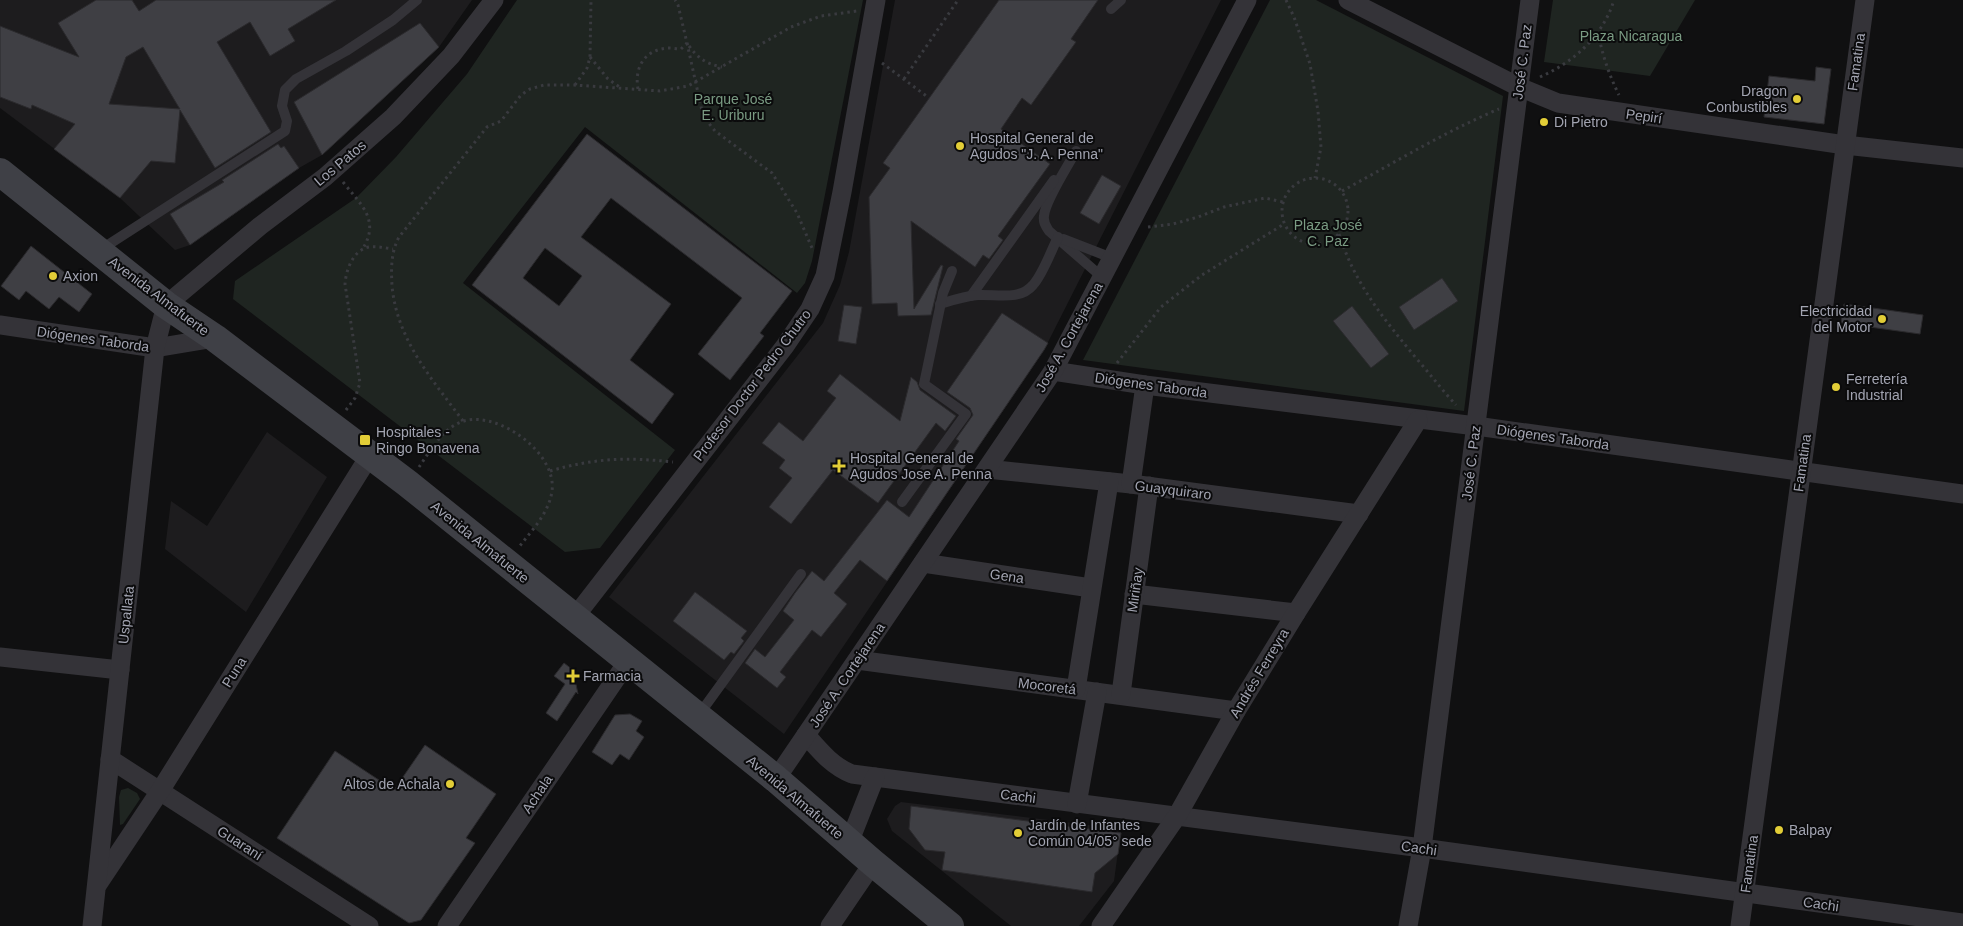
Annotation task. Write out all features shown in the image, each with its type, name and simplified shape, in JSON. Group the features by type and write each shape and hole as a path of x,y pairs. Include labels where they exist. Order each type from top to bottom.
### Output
{"main road":[{"name":"Avenida Almafuerte","path":"0,172 166,305 215,338 407,483 776,779 873,863 950,926"}],"street":[{"name":"Los Patos","path":"166,305 260,226 333,170 393,117 451,56 494,0"},
{"name":"José A. Cortejarena","path":"776,779 1052,371 1247,0"},
{"name":"Pepirí","path":"1348,0 1518,94 1558,103 1631,114 1845,144 1963,158"},
{"name":"José C. Paz","path":"1408,926 1422,848 1530,0"},
{"name":"Famatina","path":"1740,926 1865,0"},
{"name":"Profesor Doctor Pedro Chutro","path":"574,618 785,346 810,309 825,276 875,7"},
{"name":"Uspallata","path":"92,926 155,348 166,305"},
{"name":"Diógenes Taborda","path":"0,325 155,348 215,338"},
{"name":"Diógenes Taborda","path":"1052,371 1145,385 1476,426 1963,494"},
{"name":"Miriñay","path":"1121,694 1134,594 1145,385"},
{"name":"Andrés Ferreyra","path":"1101,926 1177,816 1236,711 1418,420"},
{"name":"Puna","path":"96,887 160,791 370,455"},
{"name":"Guayquiraro","path":"987,469 1140,485 1359,514"},
{"path":"1076,690 1109,482"},
{"name":"Gena","path":"923,563 1092,588"},
{"path":"1134,594 1296,613"},
{"path":"0,657 120,670"},
{"name":"Mocoretá","path":"857,660 1076,690 1121,694 1236,711"},
{"name":"Achala","path":"447,926 628,661"},
{"path":"1077,804 1097,692"},
{"name":"Cachi","path":"806,735 829,761 839,769 852,774 1422,848 1963,923"},
{"name":"Guaraní","path":"110,759 369,926"},
{"path":"850,843 875,777"},
{"path":"830,926 873,863"}],"lane":[{"path":"99,251 285,131 287,121 282,106 285,90 296,79 346,51 393,20 417,0"},
{"path":"1111,9 1121,0"},
{"path":"1076,151 1044,214 1044,224 1049,231 1102,277"},
{"path":"971,296 1054,180 1063,174"},
{"path":"1058,237 1112,258"},
{"path":"940,304 960,297 1019,294 1028,291 1035,284 1058,237"},
{"path":"902,502 966,414 924,384 940,304 952,271"},
{"path":"698,716 801,574"}],"path":[{"path":"574,85 586,68 590,57 591,0"},
{"path":"675,0 678,5 695,82 707,121 715,131 772,173 797,212 825,276"},
{"path":"904,79 958,0"},
{"path":"1286,0 1294,17 1310,64 1320,147 1315,178"},
{"path":"1342,191 1518,94 1555,71 1583,50 1598,32 1612,9 1614,0"},
{"path":"463,421 422,366 403,332 394,305 391,275 393,250 400,237 487,127 501,121 521,95 530,89 544,85 574,85 660,91 688,86 791,27 821,16 875,7"},
{"path":"1598,32 1610,76 1622,103 1631,114"},
{"path":"687,43 696,56 704,62 722,67"},
{"path":"638,89 636,78 638,68 643,60 659,50 668,48 681,49 687,43"},
{"path":"866,51 929,98"},
{"path":"590,57 608,79 621,88"},
{"path":"332,427 355,398 360,383 345,284 348,267 368,240 370,220 366,211 333,170"},
{"path":"1304,179 1325,179 1335,184 1342,191 1347,201 1346,222 1339,234 1332,240 1322,244 1310,244 1299,241 1290,234 1284,224 1283,202 1295,184 1304,179"},
{"path":"1129,226 1144,228 1173,224 1224,207 1265,198 1283,202"},
{"path":"1104,379 1161,307 1202,275 1284,224"},
{"path":"1339,234 1346,257 1375,307 1476,426"},
{"path":"361,250 369,247 393,250"},
{"path":"407,483 448,429 463,421 482,418 501,424 530,444 550,471 553,489 549,506 507,564"},
{"path":"550,471 578,463 626,458 691,466"}],"shaded area":[{"path":"0,0 472,0 439,47 322,155 299,168 190,245 175,250 120,198 0,108"},
{"name":"Hospital General de Agudos Jose A. Penna","path":"895,0 1221,0 1044,350 784,734 609,597 823,323 840,285 849,252"},
{"path":"267,432 327,477 246,612 165,549 171,501 207,526"},
{"path":"901,802 1121,829 1114,881 1079,926 1011,926 892,831 887,819 895,806"}],"green space":[{"name":"Parque José E. Uriburu","path":"517,0 863,0 812,261 805,283 797,293 585,127 463,283 675,450 600,548 565,552 233,299 235,281 356,198 396,157 467,74"},
{"name":"Plaza José C. Paz","path":"1270,0 1316,0 1503,96 1464,411 1083,360"},
{"name":"Plaza Nicaragua","path":"1553,0 1695,0 1650,76 1544,62"},
{"path":"128,788 137,793 140,799 123,824 120,825 119,797 121,790"}],"building":[{"path":"96,0 132,0 139,11 156,0 336,0 288,29 295,41 270,56 250,22 217,42 271,132 215,168 180,110 175,163 151,161 120,198 54,149 75,124 32,105 31,109 0,97 0,26 79,57 58,23","holes":["143,47 180,109 109,104 126,57"]},
{"name":"Hospital General de Agudos \"J. A. Penna\"","path":"999,0 1098,0 1071,39 1076,42 1031,105 1022,98 1001,129 1050,164 998,236 1003,240 989,259 983,255 975,267 911,221 914,309 941,265 943,266 931,315 898,316 897,303 872,304 869,197 890,168 883,163"},
{"path":"420,23 439,47 322,155 294,102"},
{"name":"Dragon Conbustibles","path":"1816,67 1831,69 1824,124 1764,117 1769,76 1815,81"},
{"path":"587,134 792,291 760,333 764,336 730,380 698,354 742,298 611,198 581,237 671,304 630,360 674,394 652,424 472,285","holes":["545,248 582,276 559,306 523,278"]},
{"path":"278,144 281,148 284,146 299,168 190,245 170,214 224,182 222,180"},
{"path":"1102,175 1121,186 1099,224 1080,213"},
{"path":"31,246 92,294 79,312 59,297 49,309 26,291 19,300 1,286"},
{"path":"1442,278 1458,301 1414,330 1399,307"},
{"name":"Electricidad del Motor","path":"1844,304 1923,315 1920,334 1841,323"},
{"path":"844,305 862,307 856,344 838,341"},
{"path":"1352,306 1389,354 1371,368 1333,321"},
{"path":"1002,313 1048,343 1044,350 887,581 860,560 834,593 847,604 821,637 812,630 780,672 786,677 777,688 745,663 755,649 765,657 794,620 783,611 812,571 824,581 887,500 909,517 959,441 956,439 973,415 970,408 947,392"},
{"path":"840,374 900,421 911,377 917,382 920,390 956,416 945,431 936,423 878,503 833,470 791,524 769,507 792,478 779,468 785,460 762,443 779,422 803,441 836,398 827,391"},
{"path":"695,592 747,631 741,638 744,641 734,654 731,652 724,660 673,621"},
{"path":"564,663 573,670 578,694 576,692 557,721 546,713 565,684 554,676"},
{"path":"630,714 642,721 636,731 644,737 629,760 620,754 612,765 592,752 615,715"},
{"path":"425,745 496,794 466,838 475,843 421,920 409,923 277,838 335,751 394,790"},
{"path":"911,806 1121,833 1118,854 1095,873 1092,892 942,870 945,852 925,850 909,829"}],"place":[{"name":"Dragon Conbustibles","path":"1797,99"},
{"name":"Di Pietro","path":"1544,122"},
{"name":"Hospital General de Agudos \"J. A. Penna\"","path":"960,146"},
{"name":"Axion","path":"53,276"},
{"name":"Electricidad del Motor","path":"1882,319"},
{"name":"Ferretería Industrial","path":"1836,387"},
{"name":"Hospitales - Ringo Bonavena","path":"365,440"},
{"name":"Hospital General de Agudos Jose A. Penna","path":"839,466"},
{"name":"Farmacia","path":"573,676"},
{"name":"Altos de Achala","path":"450,784"},
{"name":"Balpay","path":"1779,830"},
{"name":"Jardín de Infantes Común 04/05° sede","path":"1018,833"}]}
